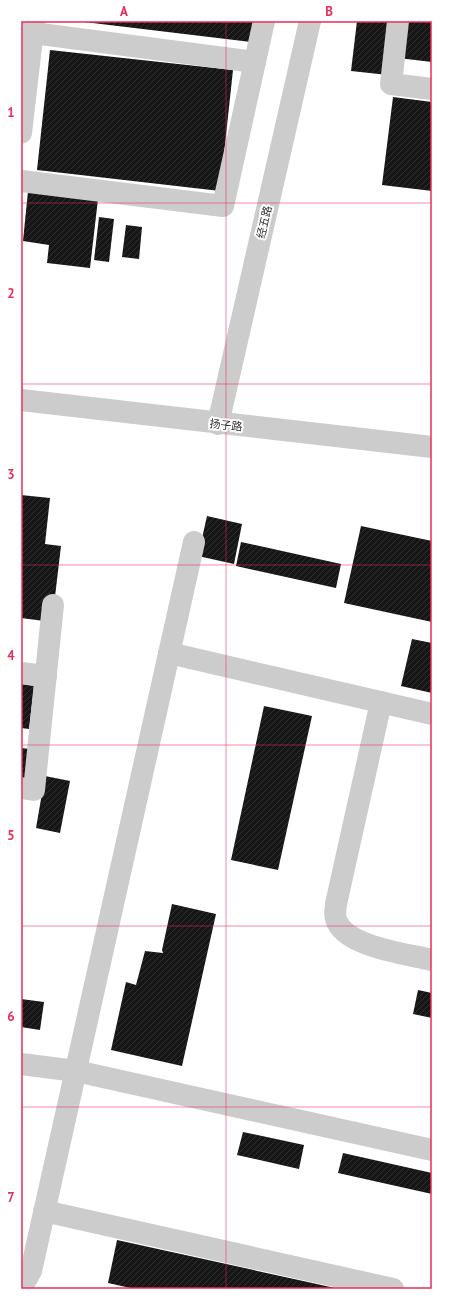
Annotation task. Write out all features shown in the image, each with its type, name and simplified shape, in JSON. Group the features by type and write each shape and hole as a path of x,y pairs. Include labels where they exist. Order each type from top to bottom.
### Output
{"street":[{"path":"21,181 223,206 264,21"},
{"name":"经五路","path":"218,424 310,21"},
{"path":"398,21 391,84 432,89"},
{"path":"21,133 24,74 33,27 255,62"},
{"name":"扬子路","path":"21,400 218,424 432,447"},
{"path":"26,1283 76,1070 194,542"},
{"path":"21,788 34,790 53,605"},
{"path":"169,653 432,714"},
{"path":"21,673 46,676"},
{"path":"381,702 336,904 336,920 345,933 363,943 432,960"},
{"path":"21,1064 76,1070 432,1150"},
{"path":"44,1211 392,1289"}],"building":[{"path":"76,21 253,21 251,42"},
{"path":"357,21 394,21 388,75 351,71"},
{"path":"403,21 432,21 432,62 398,58"},
{"path":"50,50 233,70 220,191 37,170"},
{"path":"393,97 432,102 432,191 382,185"},
{"path":"28,191 98,199 90,268 47,263 49,245 23,241"},
{"path":"99,217 114,219 109,262 94,260"},
{"path":"126,225 142,227 139,259 122,257"},
{"path":"21,495 50,498 45,544 61,546 52,622 21,618"},
{"path":"207,516 242,524 234,564 198,556"},
{"path":"361,526 432,541 432,622 344,603"},
{"path":"241,542 341,564 336,588 236,566"},
{"path":"412,639 432,643 432,693 401,686"},
{"path":"21,684 34,686 29,729 21,728"},
{"path":"264,706 312,716 278,870 231,860"},
{"path":"21,748 30,749 26,783 21,782"},
{"path":"45,776 70,781 60,833 36,828"},
{"path":"172,904 216,914 182,1066 111,1050 126,982 136,985 145,951 163,953 162,950"},
{"path":"418,990 432,993 432,1018 413,1014"},
{"path":"21,999 44,1002 40,1030 21,1027"},
{"path":"243,1132 304,1145 299,1169 237,1155"},
{"path":"343,1153 432,1173 432,1194 338,1173"},
{"path":"117,1240 335,1288 135,1289 108,1283"}]}
